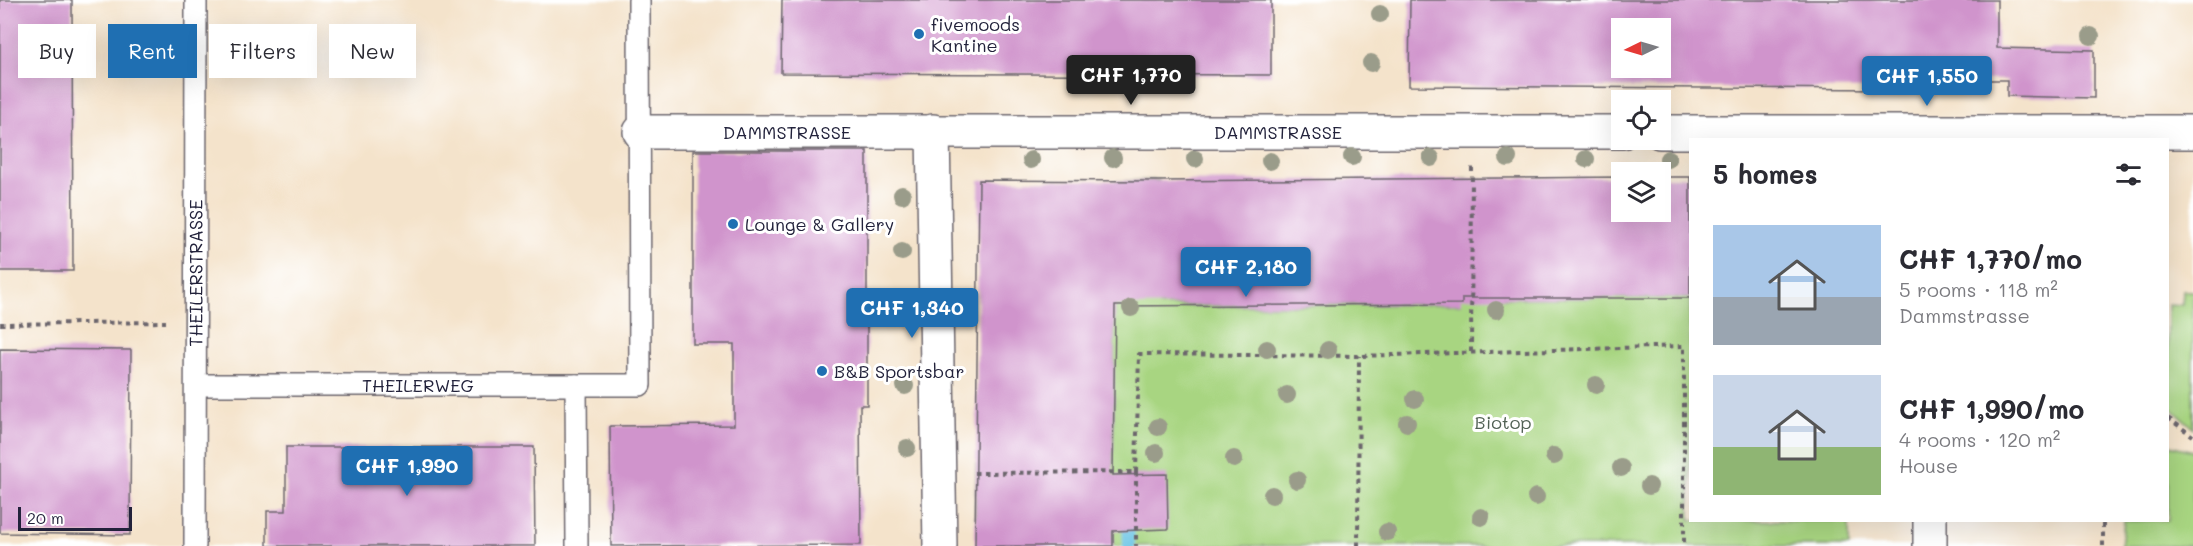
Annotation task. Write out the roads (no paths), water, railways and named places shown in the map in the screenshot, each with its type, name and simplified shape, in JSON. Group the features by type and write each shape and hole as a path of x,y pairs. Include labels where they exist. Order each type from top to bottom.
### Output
{"street":[{"path":"933,131 940,546"},
{"name":"DAMMSTRASSE","path":"640,132 1611,132"},
{"path":"1671,132 1932,136 2193,132"},
{"path":"1930,522 1930,546"}],"lane":[{"name":"THEILERSTRASSE","path":"195,546 196,0"},
{"path":"639,0 640,132"},
{"name":"THEILERWEG","path":"196,385 640,385 640,132"},
{"path":"576,385 576,546"}],"waterway":[{"path":"1128,516 1129,546"}],"place":[{"name":"fivemoods Kantine","path":"919,34"},
{"name":"Lounge & Gallery","path":"733,224"},
{"name":"B&B Sportsbar","path":"822,371"}],"park label":[{"name":"Biotop","path":"1503,422"}]}
